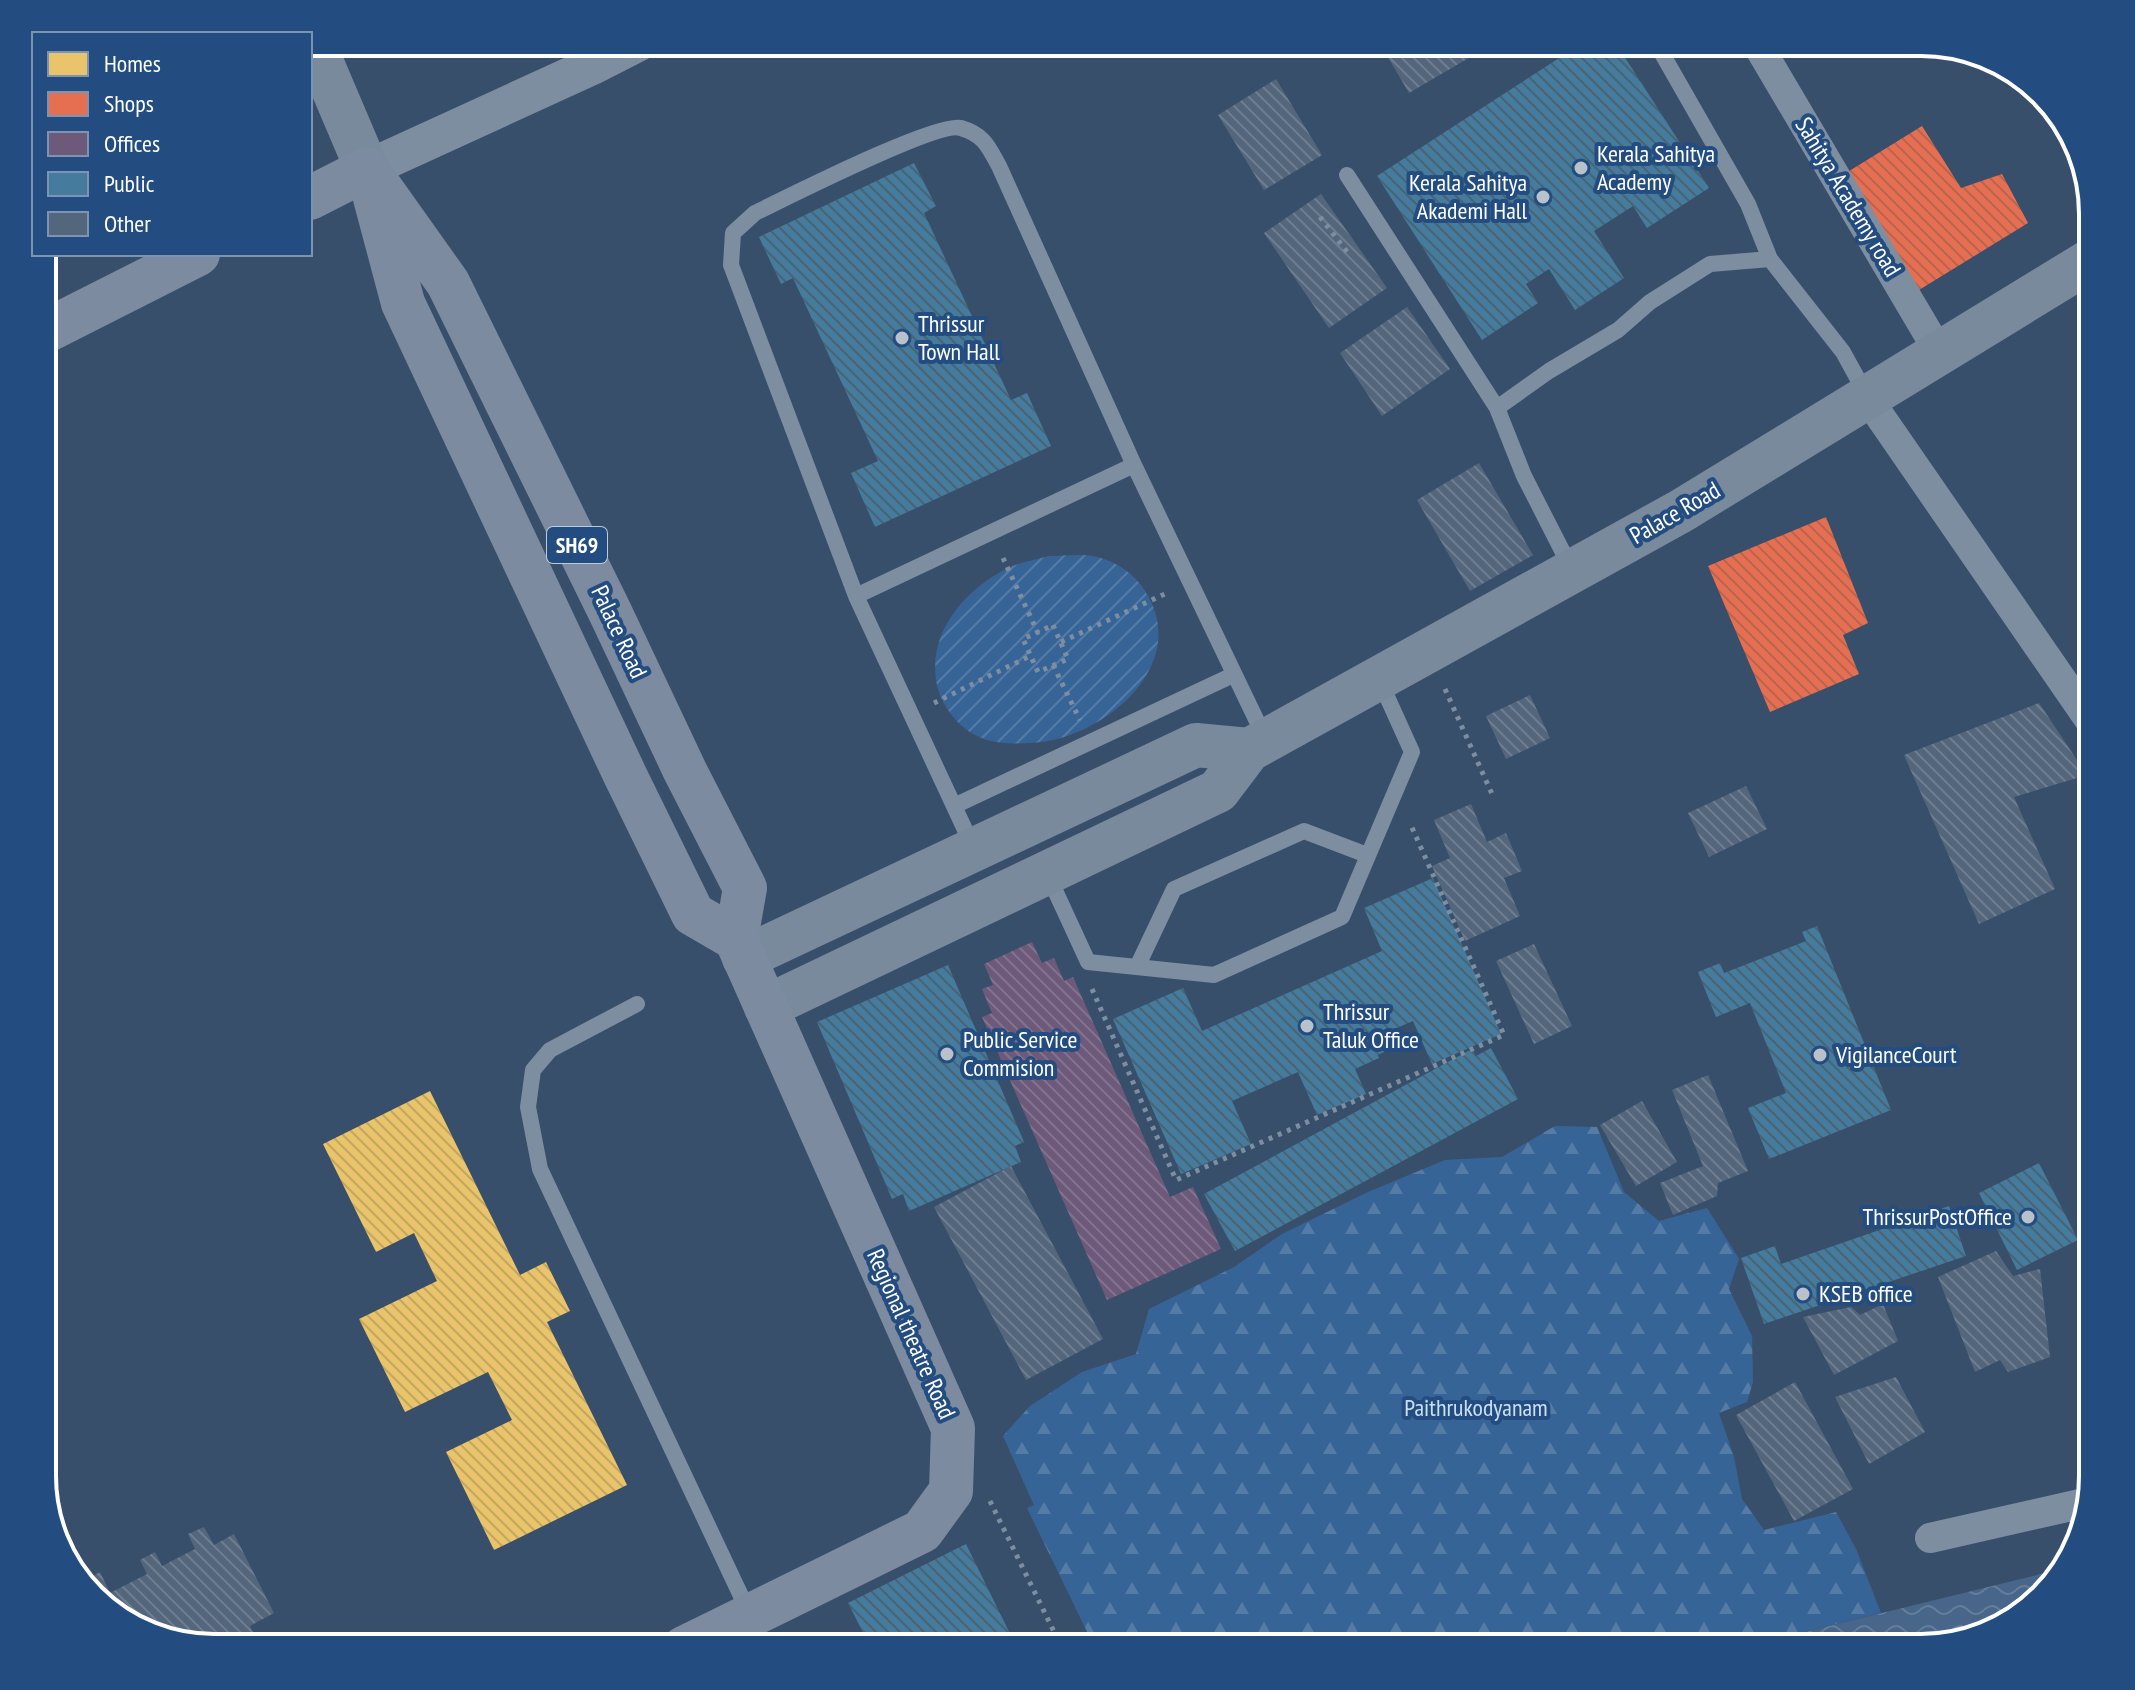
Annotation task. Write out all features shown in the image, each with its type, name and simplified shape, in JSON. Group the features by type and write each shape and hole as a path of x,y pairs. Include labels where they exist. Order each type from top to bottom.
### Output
{"main road":[{"path":"319,56 367,169 403,303 693,914 740,948 975,850 1196,745 1257,745"},
{"path":"312,197 367,169"},
{"name":"Palace Road","path":"367,169 448,283 745,888 740,948"},
{"path":"56,326 194,256"},
{"name":"Palace Road","path":"766,1007 1218,791 1257,745 1681,511 2079,267"},
{"name":"Regional theatre Road","path":"712,1634 922,1531 951,1491 953,1428 740,948"}],"street":[{"path":"367,169 612,56"},
{"name":"Sahitya Academy road","path":"1764,56 1939,352"},
{"path":"1866,396 2079,705"},
{"path":"1930,1538 2076,1505"}],"lane":[{"path":"1663,56 1748,204 1770,259 1843,352 1866,396"},
{"path":"975,850 856,596 731,265 733,233 755,213 924,135 958,126 984,139 999,166 1233,675 1257,745"},
{"path":"1347,175 1497,408 1524,476 1573,571"},
{"path":"1497,408 1549,371 1618,330 1650,302 1710,264 1770,259"},
{"path":"856,596 1134,465"},
{"path":"954,806 1233,675"},
{"path":"1047,873 1088,962 1214,975 1342,917 1412,752 1378,678"},
{"path":"1138,965 1174,889 1304,831 1367,855"},
{"path":"637,1004 550,1050 533,1070 528,1107 540,1169 750,1615"}],"path":[{"path":"1320,217 1348,253"},
{"path":"991,532 1038,633"},
{"path":"1061,642 1190,582"},
{"path":"1053,625 1061,642 1068,659 1038,672 1023,639 1053,625"},
{"path":"1428,650 1492,794"},
{"path":"911,714 1030,656"},
{"path":"1053,665 1091,742"},
{"path":"1088,962 1086,975 1176,1180 1504,1035 1396,791"},
{"path":"986,1493 1055,1634"}],"green space":[{"path":"1079,555 1105,559 1119,565 1136,579 1157,619 1157,646 1148,672 1132,695 1084,729 1056,739 1029,743 1002,743 981,738 957,721 940,696 935,670 942,634 962,602 991,577 1013,566 1049,556"},
{"name":"Paithrukodyanam","path":"1555,1126 1597,1127 1624,1192 1659,1221 1707,1208 1739,1259 1729,1289 1752,1336 1753,1382 1747,1402 1719,1413 1734,1457 1742,1499 1764,1530 1836,1512 1856,1549 1881,1613 1796,1634 1088,1634 1027,1508 1034,1505 1003,1436 1030,1406 1082,1372 1136,1354 1149,1309 1234,1267 1282,1234 1368,1192 1445,1160 1502,1157"}],"water":[{"path":"2045,1573 2009,1607 1962,1629 1921,1634 1796,1634"}],"building: Homes":[{"path":"430,1091 520,1275 546,1262 570,1311 547,1322 627,1485 494,1550 446,1452 512,1420 488,1372 405,1412 359,1319 437,1281 414,1233 376,1252 323,1144"}],"building: Shops":[{"path":"1922,126 1961,188 2002,174 2028,223 1919,290 1846,173"},
{"path":"1826,517 1868,623 1843,635 1859,674 1770,712 1708,566"}],"building: Offices":[{"path":"1032,942 1042,963 1054,958 1064,981 1073,977 1170,1197 1193,1187 1221,1249 1107,1300 982,1017 992,1013 982,989 993,985 984,964"}],"building: Public":[{"name":"Kerala Sahitya Akademi Hall","path":"1562,56 1624,56 1709,188 1647,228 1633,206 1594,231 1624,278 1575,310 1549,269 1526,284 1538,303 1482,340 1377,176"},
{"name":"Thrissur Town Hall","path":"914,163 936,206 924,213 1011,400 1027,393 1051,446 875,527 851,473 878,461 793,278 781,284 759,237"},
{"name":"Thrissur Taluk Office","path":"1433,878 1501,1034 1432,1064 1413,1021 1383,1034 1390,1049 1355,1069 1366,1094 1317,1115 1298,1072 1232,1101 1251,1144 1181,1174 1113,1019 1183,988 1202,1031 1382,951 1364,908"},
{"name":"VigilanceCourt","path":"1817,926 1891,1110 1769,1159 1748,1108 1786,1093 1750,1003 1716,1017 1698,972 1720,963 1724,973 1806,941 1802,932"},
{"path":"948,965 1024,1142 1015,1146 1021,1162 909,1211 903,1194 892,1199 817,1022"},
{"path":"1491,1048 1518,1099 1235,1251 1204,1194 1472,1049 1476,1056"},
{"name":"ThrissurPostOffice","path":"2039,1163 2078,1240 2017,1270 1979,1193"},
{"name":"KSEB office","path":"1949,1206 1966,1256 1764,1324 1741,1258 1775,1246 1781,1264"},
{"path":"966,1544 1010,1634 864,1634 848,1603"}],"building: Other":[{"path":"1387,56 1472,56 1409,93"},
{"path":"1276,79 1322,155 1264,190 1218,115"},
{"path":"1321,194 1387,288 1329,328 1264,233"},
{"path":"1407,307 1450,369 1382,416 1340,353"},
{"path":"1479,463 1533,555 1470,591 1417,500"},
{"path":"1530,695 1550,738 1506,759 1486,716"},
{"path":"2039,703 2079,763 2079,777 2014,797 2055,889 1979,924 1904,755"},
{"path":"1746,786 1767,829 1709,857 1688,813"},
{"path":"1471,804 1487,842 1506,833 1522,871 1504,878 1520,916 1465,941 1432,866 1450,858 1434,820"},
{"path":"1534,944 1572,1026 1534,1044 1496,961"},
{"path":"1708,1075 1748,1171 1718,1183 1717,1196 1673,1215 1660,1183 1703,1166 1672,1090"},
{"path":"1642,1101 1677,1162 1636,1186 1600,1125"},
{"path":"1011,1166 1103,1339 1026,1380 934,1207"},
{"path":"1996,1251 2013,1276 2040,1269 2050,1357 2008,1372 2000,1360 1975,1372 1938,1277"},
{"path":"1883,1304 1898,1341 1834,1375 1803,1317 1851,1307 1860,1315"},
{"path":"1896,1377 1925,1432 1869,1464 1835,1397"},
{"path":"1795,1382 1853,1489 1794,1521 1736,1415"},
{"path":"204,1527 214,1545 234,1534 274,1613 250,1626 254,1634 193,1633 163,1626 126,1607 110,1595 92,1576 100,1572 110,1593 147,1574 140,1560 155,1552 162,1566 195,1549 188,1534"}],"place":[{"name":"Kerala Sahitya Academy","path":"1581,168"},
{"name":"Kerala Sahitya Akademi Hall","path":"1543,197"},
{"name":"Thrissur Town Hall","path":"902,338"},
{"name":"Thrissur Taluk Office","path":"1307,1026"},
{"name":"Public Service Commision","path":"947,1054"},
{"name":"VigilanceCourt","path":"1820,1055"},
{"name":"ThrissurPostOffice","path":"2028,1217"},
{"name":"KSEB office","path":"1803,1294"}]}
